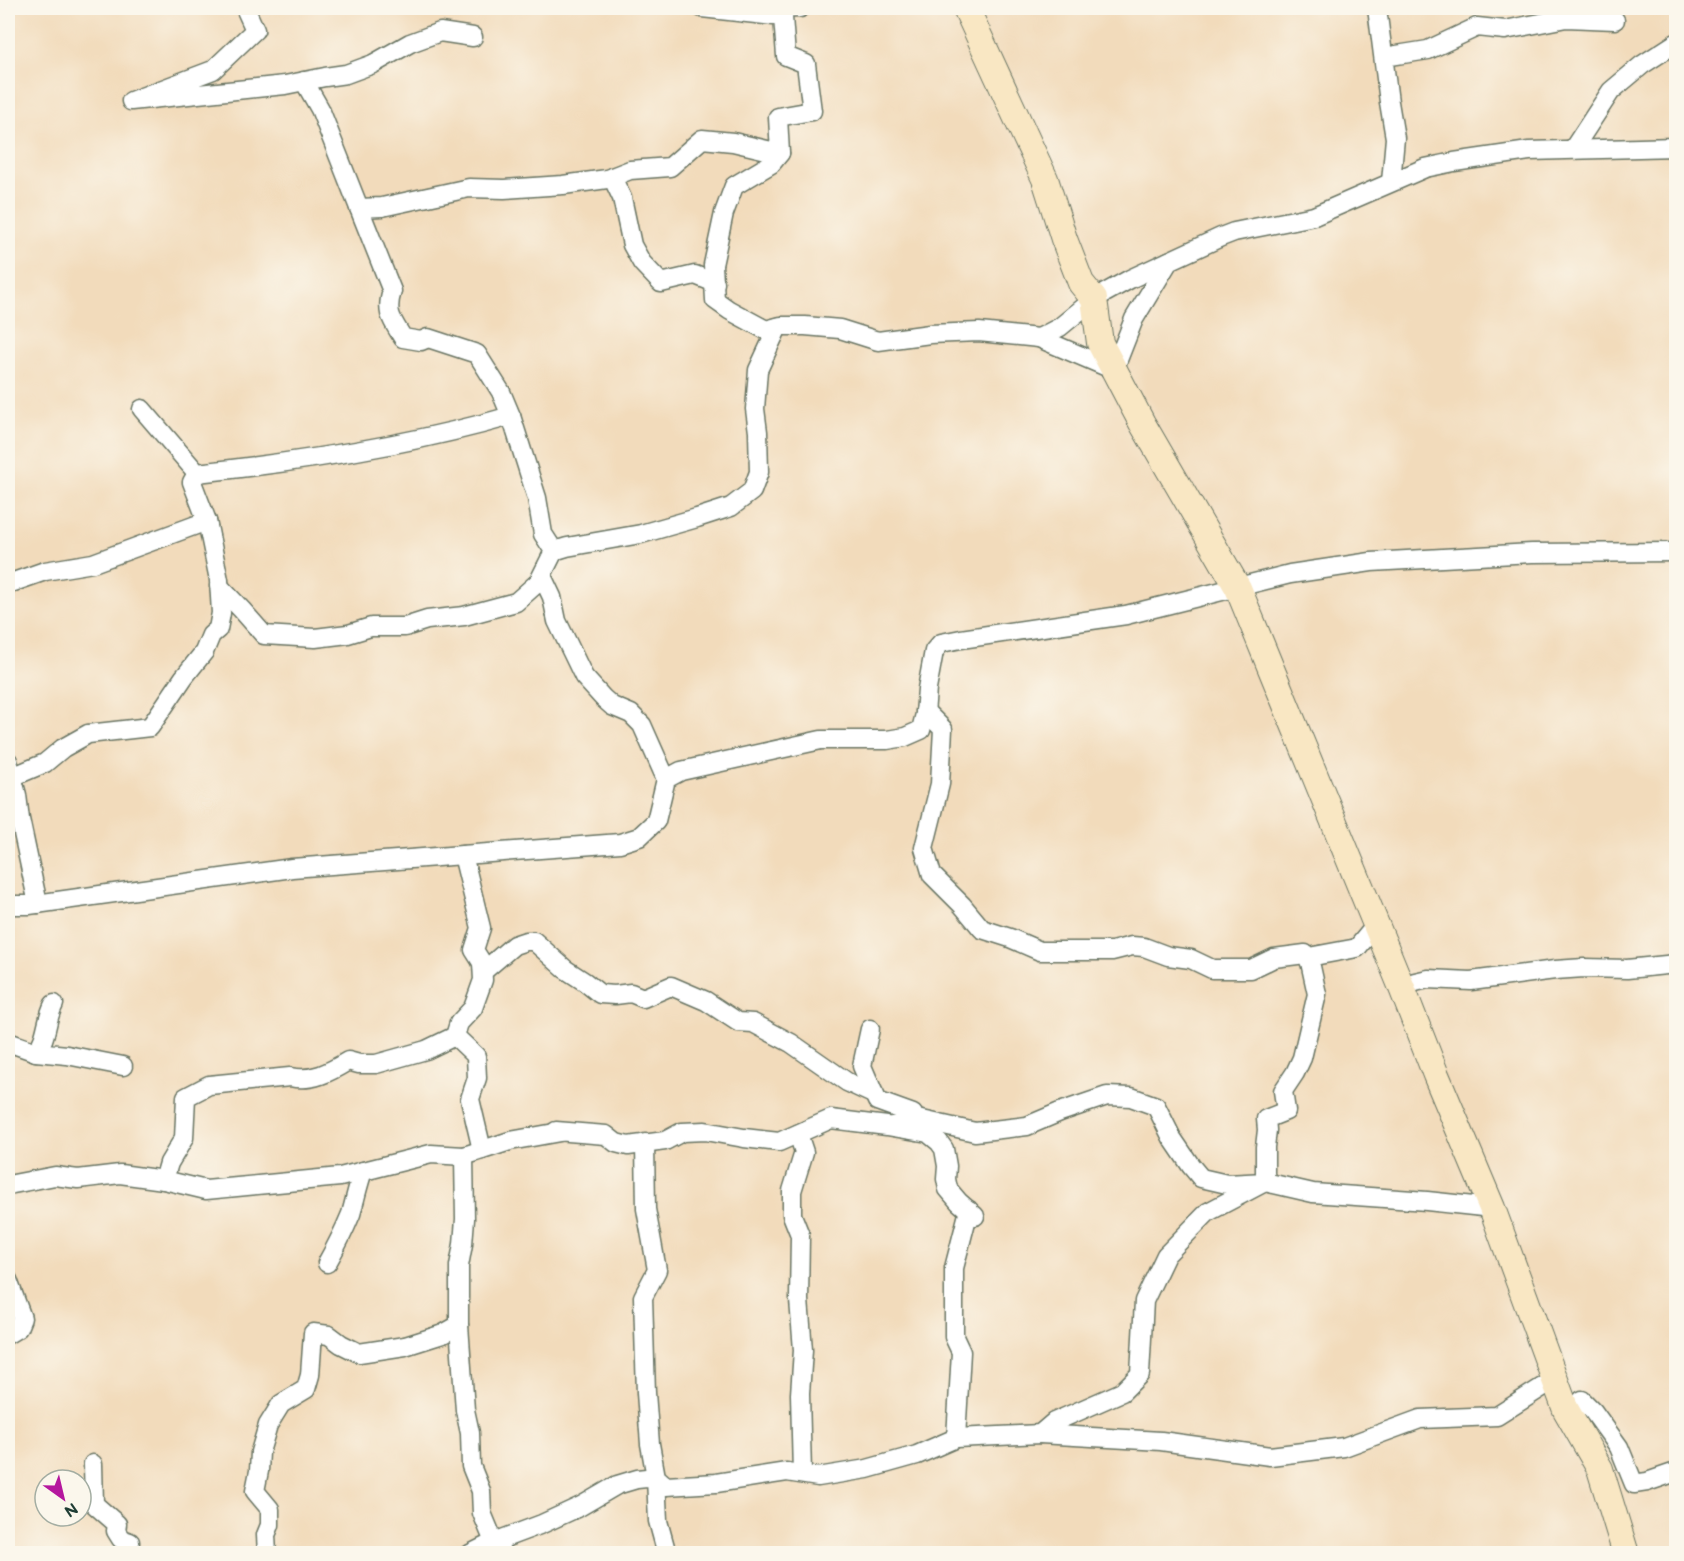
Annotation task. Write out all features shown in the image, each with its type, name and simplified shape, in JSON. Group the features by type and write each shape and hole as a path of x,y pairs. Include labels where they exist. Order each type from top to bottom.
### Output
{"street":[{"path":"245,8 255,30 213,70 131,101 285,85 346,74 373,64 410,43 440,32 473,37"},
{"path":"702,8 783,17 786,56 806,64 812,111 778,117 780,153 771,164 734,186 724,213 713,265 715,300 766,330 805,326 840,329 878,341 930,334 979,332 1039,338 1114,370"},
{"path":"719,8 800,8"},
{"path":"966,8 1045,179 1064,238 1082,283 1094,298 1100,343 1142,423 1238,588 1492,1208 1566,1410 1600,1469 1626,1554"},
{"path":"1377,8 1395,138 1391,182"},
{"path":"1384,57 1428,50 1477,27 1505,30 1566,18 1615,20"},
{"path":"1573,149 1611,91 1642,65 1677,43"},
{"path":"304,81 320,109 392,291 389,300 390,316 403,338 422,341 428,338 477,354 501,392 511,416 537,498 543,534 554,551"},
{"path":"359,208 382,207 469,188 504,189 563,185 612,177 630,171 670,167 702,139 733,142 780,153"},
{"path":"1039,338 1060,327 1094,298 1221,237 1234,232 1314,216 1425,168 1529,151 1677,147"},
{"path":"612,177 622,198 632,244 642,263 661,283 694,275 715,283"},
{"path":"1114,370 1134,319 1169,261"},
{"path":"539,581 554,551 641,534 697,518 731,507 752,491 759,472 755,408 758,370 778,327"},
{"path":"142,409 197,473"},
{"path":"197,473 253,467 373,448 511,416"},
{"path":"38,904 10,769 45,763 63,748 88,734 150,727 204,652 211,635 218,629 221,613 219,586 207,521 192,482 197,473"},
{"path":"8,584 45,571 93,563 207,521"},
{"path":"666,779 681,771 820,740 887,740 905,737 921,730 934,651 941,643 1126,615 1290,574 1371,562 1522,554 1677,552"},
{"path":"8,905 38,904 292,868 620,843 639,837 656,821 666,779 642,725 631,714 612,706 584,677 557,621 552,597 543,578 516,602 464,616 427,620 405,627 371,627 348,634 315,638 264,635 219,586"},
{"path":"925,711 943,729 940,784 924,848 933,876 962,904 981,929 1040,951 1112,951 1132,946 1144,947 1168,956 1191,959 1212,969 1251,969 1274,958 1305,954 1310,962 1317,994 1302,1058 1283,1091 1286,1111 1266,1119 1265,1182"},
{"path":"463,855 481,928 474,950 486,969 514,945 534,941 565,969 600,994 631,993 643,998 671,986 706,1000 738,1022 753,1023 791,1043 847,1082 875,1095"},
{"path":"1310,962 1314,956 1357,948 1376,925"},
{"path":"164,1180 184,1137 186,1097 209,1084 290,1077 299,1079 320,1077 348,1061 359,1064 376,1064 426,1050 455,1036 459,1023 473,1008 483,980 482,963"},
{"path":"1402,988 1428,979 1471,981 1555,970 1627,969 1677,964"},
{"path":"36,1052 43,1044 49,1014 54,1004"},
{"path":"870,1029 862,1066 877,1101 913,1114 910,1122"},
{"path":"455,1036 476,1056 477,1078 470,1099 482,1150"},
{"path":"8,1042 36,1052 67,1055 123,1066"},
{"path":"892,1126 922,1120 975,1132 1027,1126 1107,1096 1131,1097 1156,1106 1172,1138 1201,1178 1227,1184 1265,1182 1313,1194 1426,1201 1492,1208"},
{"path":"8,1185 54,1176 78,1179 120,1174 164,1180 206,1190 340,1176 431,1154 464,1156 510,1141 558,1132 606,1135 616,1143 628,1146 665,1141 681,1132 705,1131 779,1142 831,1119 928,1133 944,1149 948,1189 972,1213 954,1268 954,1337 961,1352 956,1438"},
{"path":"798,1134 804,1152 792,1191 792,1215 800,1235 799,1300 803,1350 800,1395 802,1474"},
{"path":"645,1143 646,1209 657,1270 643,1297 645,1370 650,1444 657,1477 658,1521 667,1554"},
{"path":"464,1156 465,1219 459,1266 459,1325 465,1410 470,1433 471,1466 481,1491 482,1513 498,1548"},
{"path":"327,1263 351,1213 363,1171"},
{"path":"1041,1434 1054,1422 1122,1392 1140,1374 1144,1301 1166,1255 1208,1212 1265,1182"},
{"path":"8,1280 22,1318 18,1328 8,1334"},
{"path":"267,1554 266,1535 270,1525 270,1509 255,1491 260,1452 268,1425 281,1404 306,1389 310,1375 313,1333 329,1335 359,1353 405,1346 443,1334 459,1325"},
{"path":"657,1477 666,1486 725,1482 787,1472 818,1477 867,1469 917,1455 956,1438 1041,1434 1161,1441 1270,1456 1344,1446 1420,1419 1497,1416 1555,1378"},
{"path":"1566,1410 1579,1406 1582,1400 1593,1411 1619,1447 1634,1484 1677,1472"},
{"path":"93,1464 94,1504 117,1524 116,1531 121,1539 130,1542 128,1554"},
{"path":"470,1554 498,1548 617,1485 637,1479 657,1477"}]}
